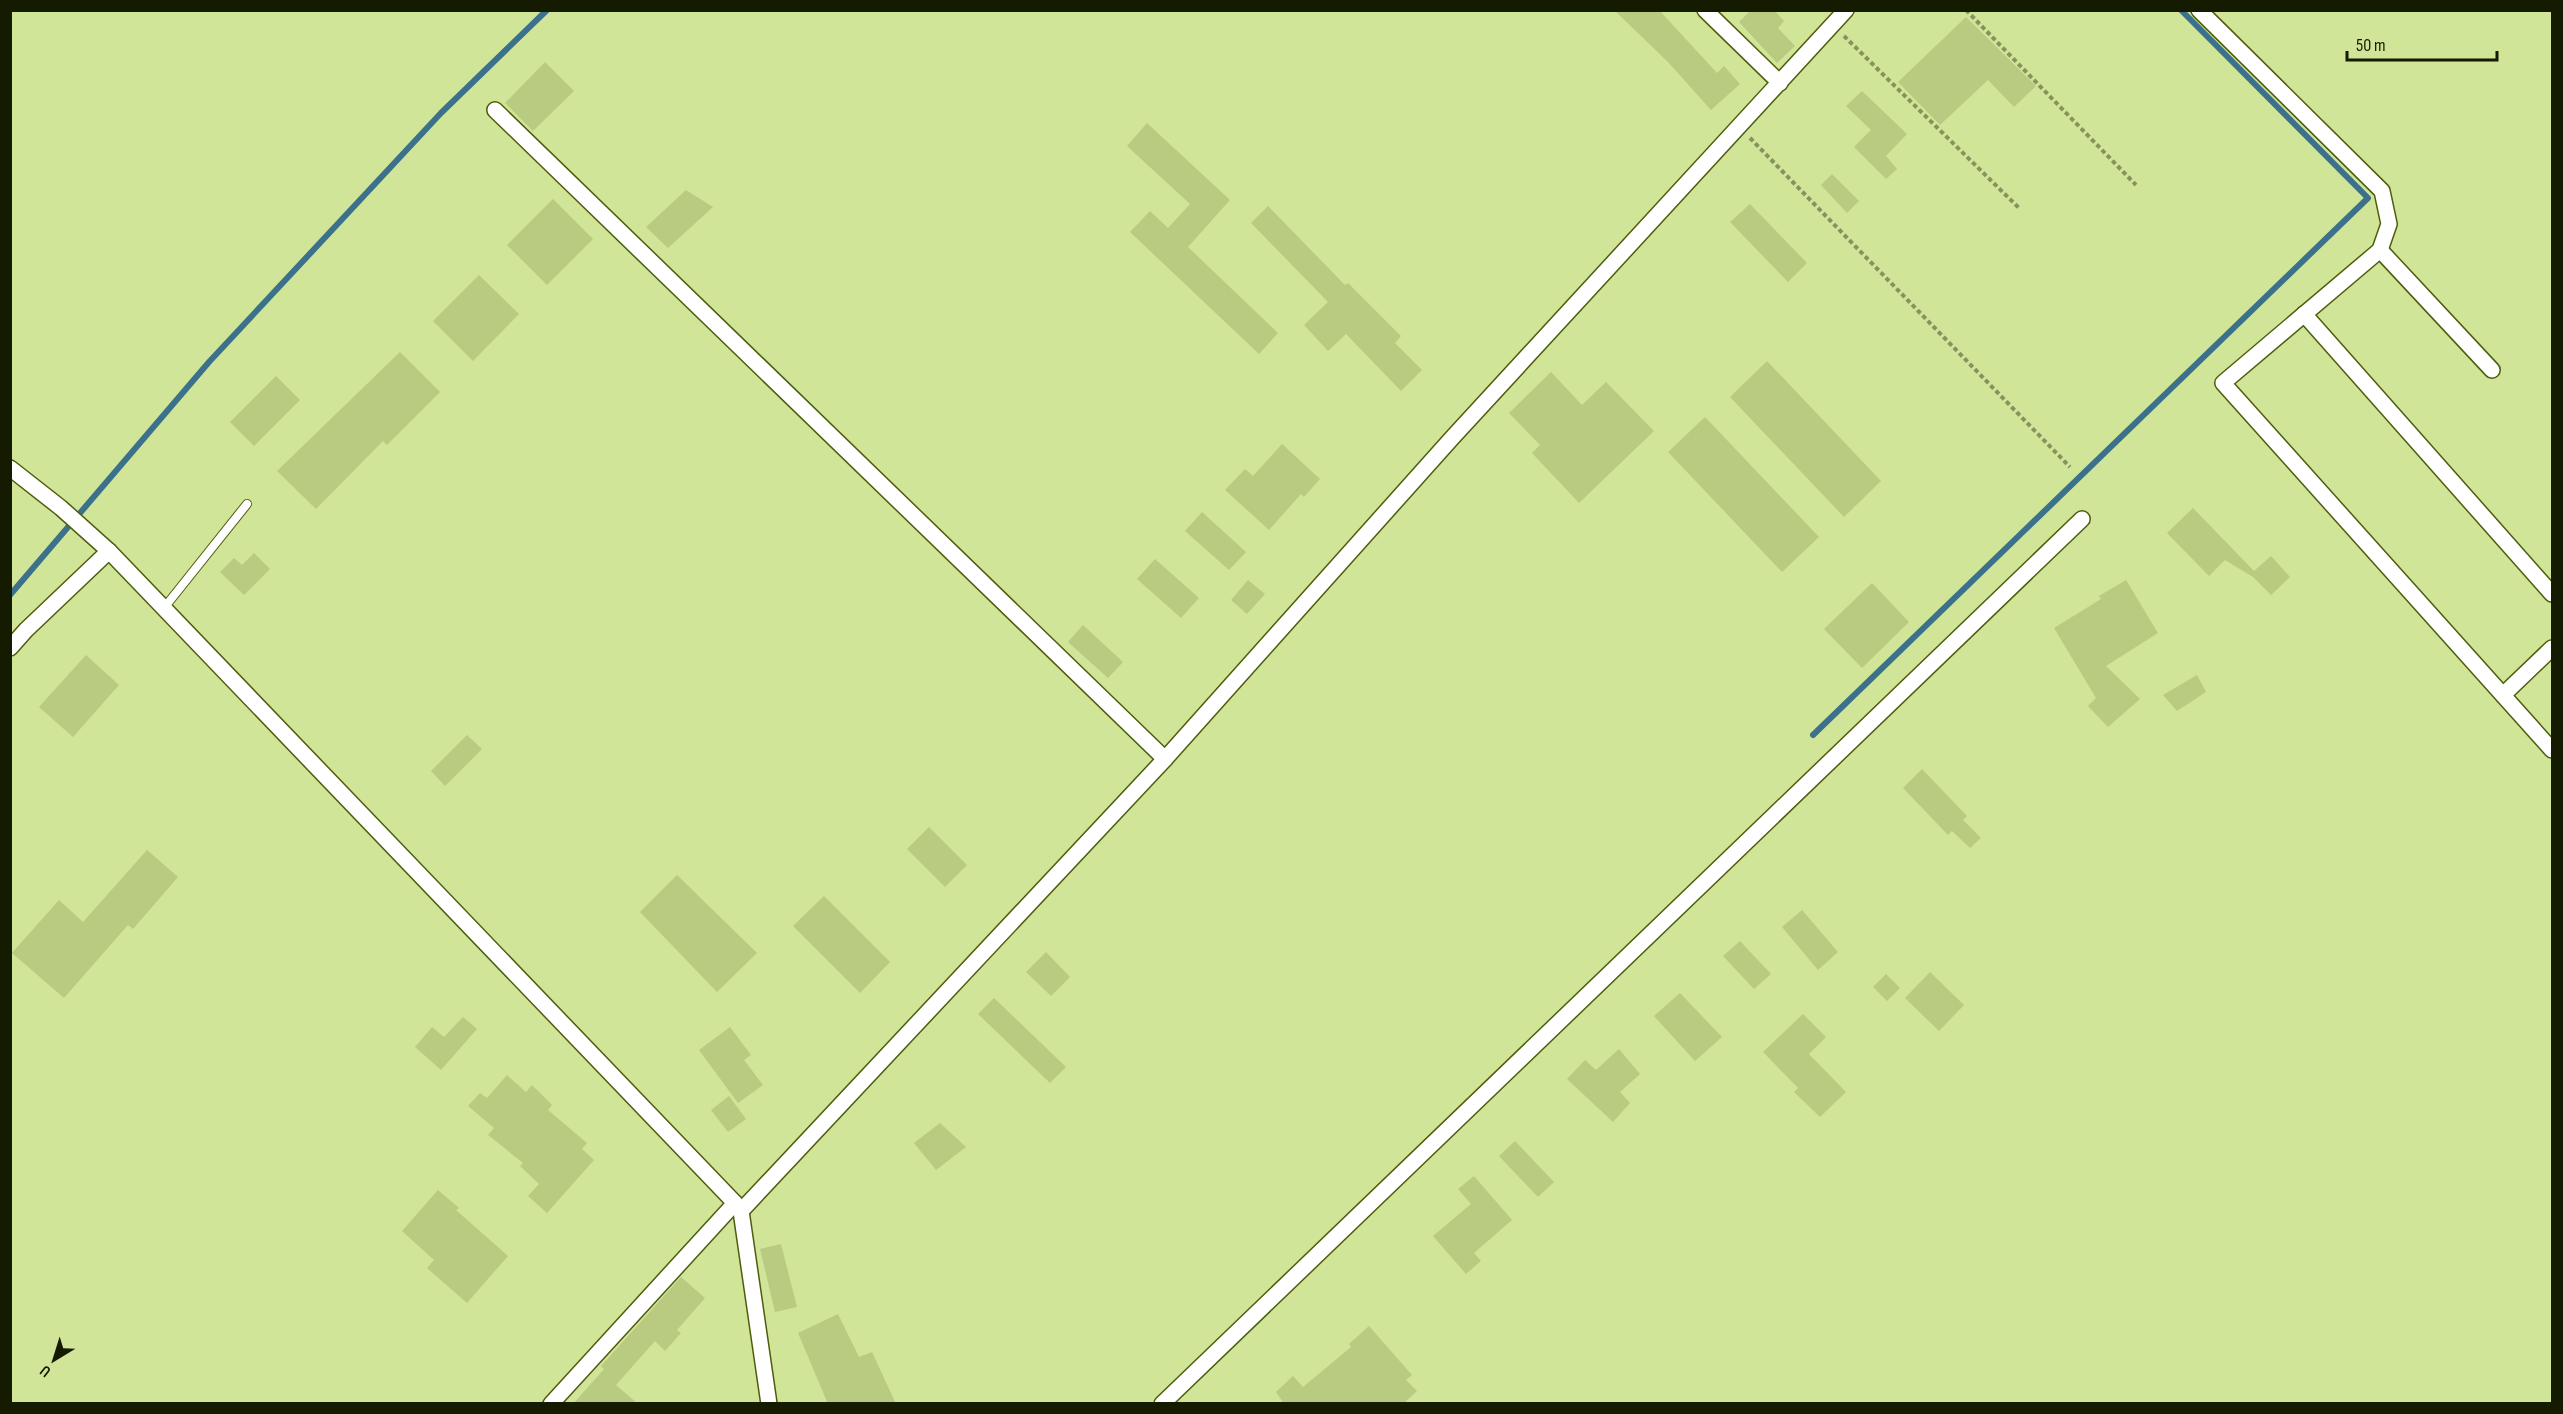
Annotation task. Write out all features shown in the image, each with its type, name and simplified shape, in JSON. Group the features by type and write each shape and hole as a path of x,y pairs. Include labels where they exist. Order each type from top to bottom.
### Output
{"street":[{"path":"1705,10 1780,83"},
{"path":"551,1404 1166,759 1452,438 1846,10"},
{"path":"2199,10 2382,191 2390,224 2380,250 2223,383 2553,750"},
{"path":"495,110 1166,759"},
{"path":"2380,250 2492,370"},
{"path":"2304,314 2553,594"},
{"path":"10,468 61,508 109,551 738,1207 769,1404"},
{"path":"1162,1404 2082,519"},
{"path":"10,648 109,551"},
{"path":"2503,695 2553,648"}],"lane":[{"path":"163,609 247,504"}],"path":[{"path":"1966,10 2136,185"},
{"path":"1833,25 2020,209"},
{"path":"1740,127 2070,467"}],"building":[{"path":"1614,10 1659,10 1717,73 1724,66 1740,84 1711,110 1668,62"},
{"path":"1751,10 1774,10 1784,21 1778,28 1795,46 1777,63 1739,22"},
{"path":"1966,17 2036,86 2014,107 1988,80 1940,125 1898,82"},
{"path":"545,62 574,91 533,131 505,103"},
{"path":"1862,91 1907,134 1886,156 1897,169 1886,179 1854,147 1871,130 1846,106"},
{"path":"1147,123 1230,200 1188,247 1278,333 1259,354 1130,232 1150,211 1168,228 1190,204 1127,146"},
{"path":"1832,174 1859,201 1847,213 1821,185"},
{"path":"686,190 713,207 668,248 646,227"},
{"path":"553,199 593,239 547,285 507,245"},
{"path":"1750,204 1807,263 1788,282 1730,222"},
{"path":"1268,206 1345,285 1348,283 1401,336 1395,343 1422,370 1401,391 1346,334 1328,351 1304,325 1328,302 1251,223"},
{"path":"479,275 519,314 473,361 433,321"},
{"path":"400,352 440,392 387,445 383,441 316,509 277,471"},
{"path":"1767,361 1881,481 1844,517 1730,397"},
{"path":"1551,372 1582,405 1606,382 1654,431 1579,503 1532,453 1540,445 1509,413"},
{"path":"276,376 300,400 254,446 230,422"},
{"path":"1705,417 1819,537 1782,572 1668,452"},
{"path":"1282,444 1320,479 1304,497 1301,494 1269,530 1225,490 1245,469 1253,476"},
{"path":"2193,508 2254,571 2271,556 2290,577 2271,595 2253,577 2225,560 2209,576 2167,533"},
{"path":"1202,512 1246,552 1229,570 1185,531"},
{"path":"254,553 270,569 244,595 220,572 234,558 242,565"},
{"path":"1155,559 1199,598 1181,618 1137,579"},
{"path":"1248,580 1265,594 1247,614 1231,600"},
{"path":"2126,580 2158,633 2106,666 2140,699 2108,727 2088,706 2096,698 2054,628 2101,599 2099,596"},
{"path":"1872,583 1909,622 1862,668 1824,629"},
{"path":"1083,625 1123,662 1108,678 1068,642"},
{"path":"86,655 119,685 73,737 39,707"},
{"path":"2197,675 2206,692 2177,711 2163,695"},
{"path":"467,735 482,749 445,786 431,771"},
{"path":"1922,769 1967,816 1963,820 1981,838 1970,848 1952,831 1948,835 1903,788"},
{"path":"929,827 967,865 945,887 907,849"},
{"path":"147,850 178,877 133,929 128,925 64,998 12,953 59,900 83,922"},
{"path":"677,875 757,953 717,992 640,912"},
{"path":"824,896 890,962 860,993 793,926"},
{"path":"1802,910 1838,952 1818,970 1782,927"},
{"path":"1740,941 1771,974 1754,989 1723,956"},
{"path":"1046,952 1070,977 1051,996 1026,972"},
{"path":"1930,972 1964,1005 1939,1031 1905,998"},
{"path":"1886,974 1900,988 1887,1001 1873,987"},
{"path":"1680,993 1722,1037 1695,1061 1654,1016"},
{"path":"994,998 1066,1067 1050,1083 978,1014"},
{"path":"1803,1014 1826,1037 1809,1054 1846,1092 1820,1117 1794,1092 1798,1088 1763,1052"},
{"path":"463,1017 477,1029 441,1070 415,1047 432,1027 444,1037"},
{"path":"730,1027 751,1055 744,1060 763,1085 738,1103 699,1050"},
{"path":"1619,1049 1640,1074 1620,1092 1630,1103 1613,1122 1567,1079 1585,1060 1596,1070"},
{"path":"507,1075 526,1092 532,1085 552,1105 548,1110 587,1143 582,1149 594,1160 547,1213 528,1196 539,1184 520,1166 523,1163 488,1135 494,1128 468,1106 480,1093 487,1098"},
{"path":"729,1096 746,1119 728,1132 711,1110"},
{"path":"940,1123 966,1147 936,1170 914,1143"},
{"path":"1515,1141 1554,1182 1538,1197 1499,1156"},
{"path":"1474,1176 1512,1220 1474,1253 1481,1261 1466,1274 1433,1236 1471,1204 1458,1189"},
{"path":"438,1190 459,1208 456,1210 508,1256 467,1303 427,1268 434,1260 402,1231"},
{"path":"781,1244 797,1307 775,1312 760,1249"},
{"path":"681,1277 705,1298 677,1330 681,1333 665,1351 655,1341 616,1385 638,1404 573,1404 604,1369 601,1366"},
{"path":"838,1314 859,1357 872,1352 896,1404 828,1404 798,1333"},
{"path":"1369,1326 1412,1375 1406,1380 1417,1391 1403,1404 1284,1404 1276,1392 1293,1376 1303,1387 1351,1347 1349,1344"}],"waterway":[{"path":"10,595 209,362 441,113 547,10"},
{"path":"1813,735 2368,198 2181,10"}]}
